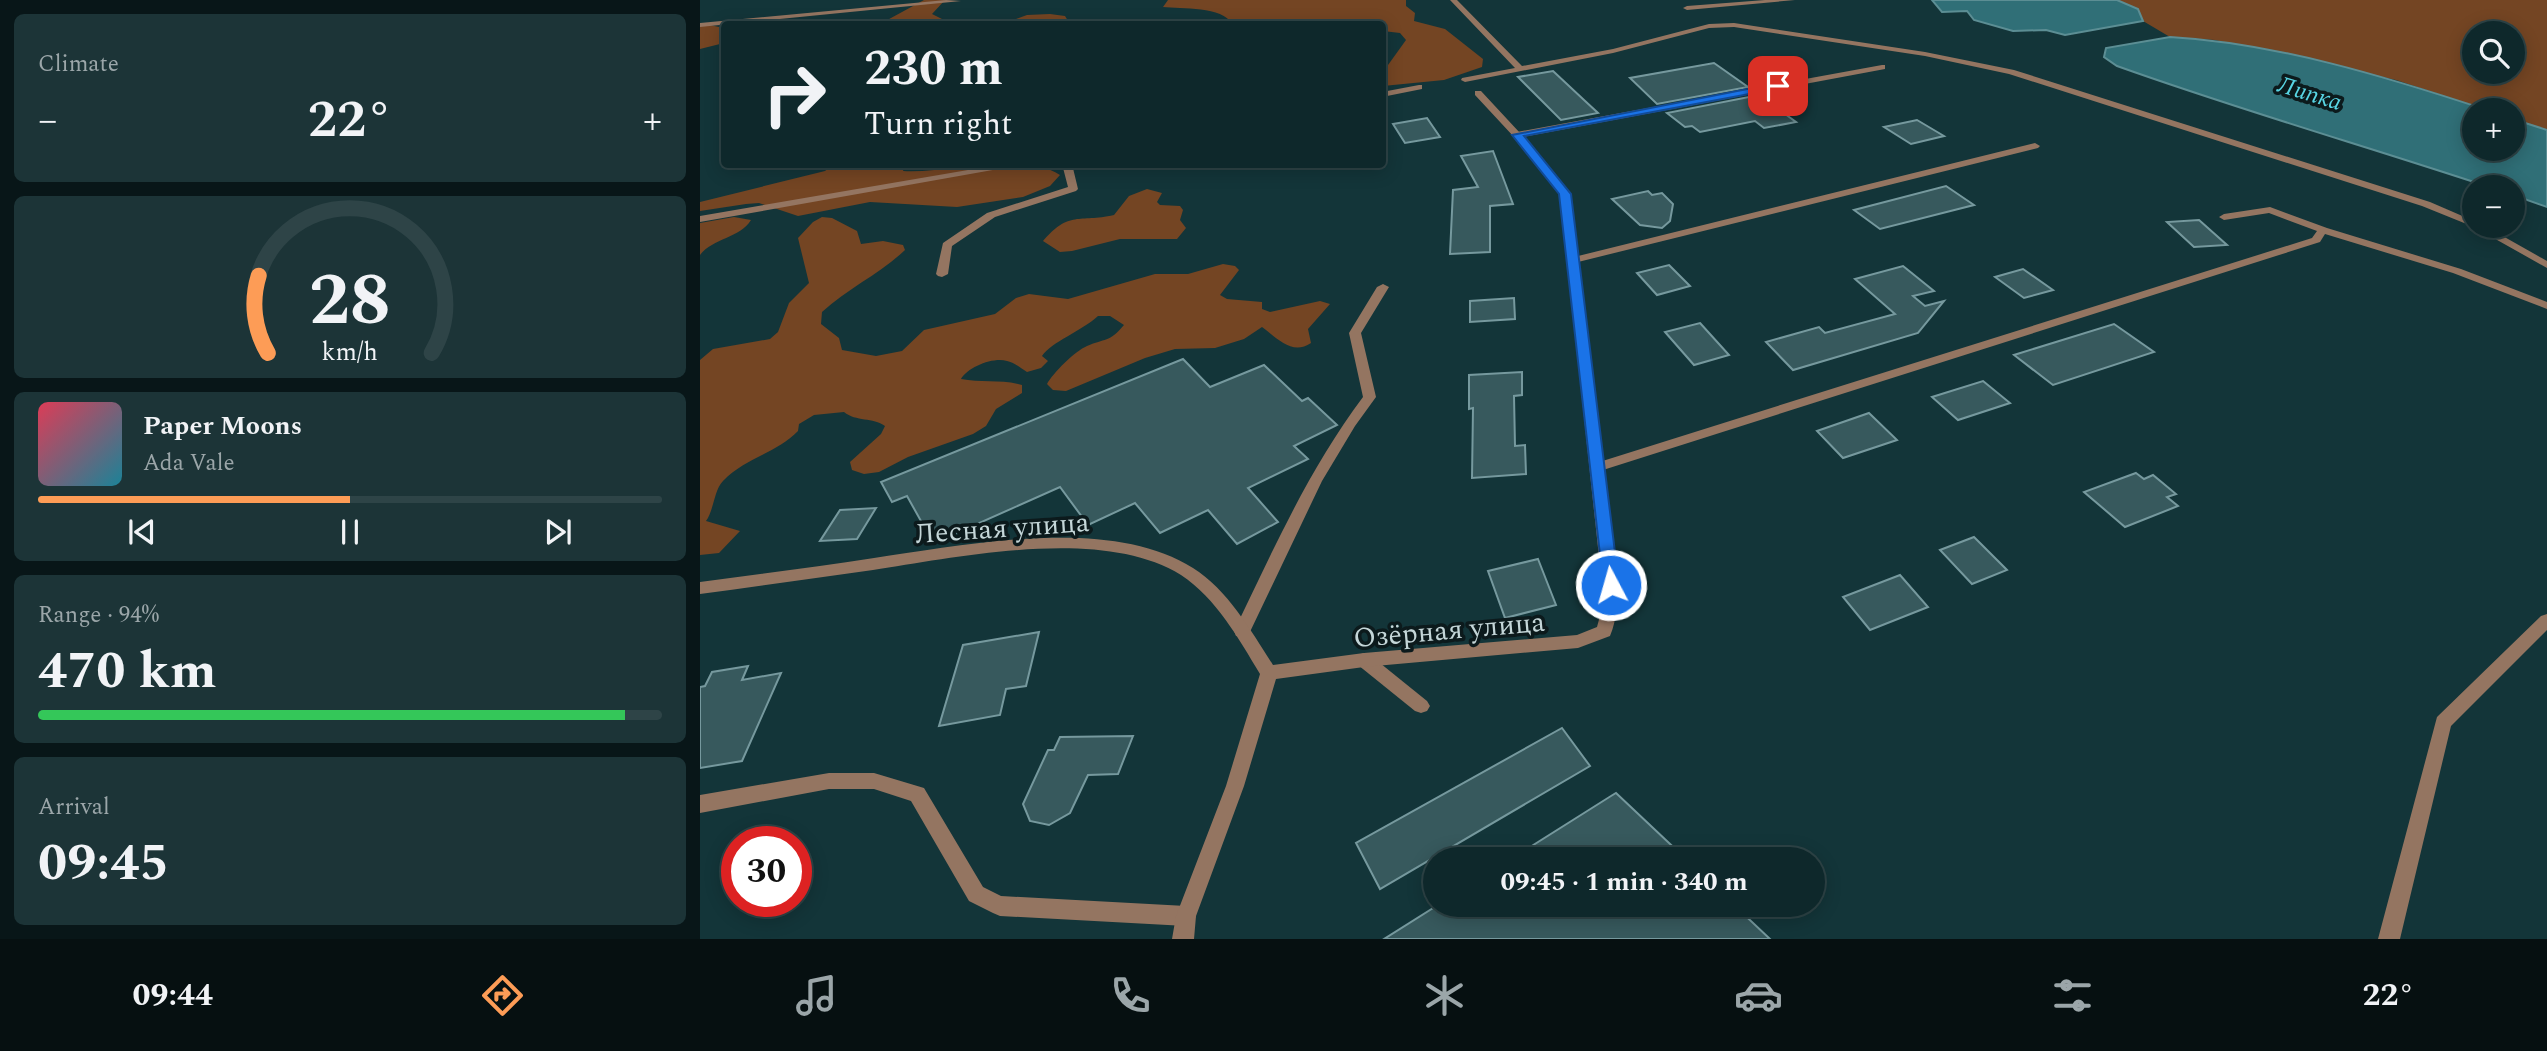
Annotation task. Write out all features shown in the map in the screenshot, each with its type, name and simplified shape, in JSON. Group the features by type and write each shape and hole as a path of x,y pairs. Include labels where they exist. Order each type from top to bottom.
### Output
{"street":[{"path":"841,11 849,0"},
{"path":"1453,0 1520,69"},
{"path":"1677,0 1709,26"},
{"path":"1687,8 1792,0"},
{"path":"740,21 958,1"},
{"path":"700,25 721,23"},
{"path":"1465,80 1613,51 1709,26 1734,25 1925,54 2011,72 2426,204 2462,219"},
{"path":"1517,135 1882,67"},
{"path":"1386,94 1419,87"},
{"name":"Озёрная улица","path":"1269,673 1364,660 1578,641 1604,631 1611,585 1565,194 1517,135 1478,93"},
{"path":"1574,260 2035,146"},
{"path":"700,219 1000,168"},
{"path":"942,274 947,245 991,215 1073,189 1067,168"},
{"path":"2224,218 2270,210 2323,230 2457,271 2547,306"},
{"path":"1598,467 2316,240 2323,230"},
{"path":"2499,238 2547,265"},
{"path":"1242,631 1293,524 1344,430 1370,397 1355,333 1383,287"},
{"name":"Лесная улица","path":"700,588 946,553 1033,545 1096,545 1146,553 1185,571 1218,597 1269,673"},
{"path":"2389,939 2443,722 2547,620"},
{"path":"1364,660 1421,706"},
{"path":"1183,939 1186,916 1234,786 1269,673"},
{"path":"700,804 828,782 874,781 917,794 976,894 1000,906 1186,916"}],"shaded area":[{"path":"924,0 945,0 932,14 946,21 886,21"},
{"path":"1168,0 1406,0 1406,6 1415,13 1414,21 1445,29 1483,59 1482,67 1444,80 1386,86 1386,68 1406,40 1400,33 1386,31 1386,21 1230,21 1211,11 1163,7"},
{"path":"2117,0 2547,0 2547,130 2525,123 2525,98 2462,98 2462,102 2396,80 2215,40 2170,37 2143,21 2138,9"},
{"path":"1027,15 1065,16 1068,21 1011,21"},
{"path":"700,23 721,27 721,44 700,49"},
{"path":"828,168 904,168 903,171 921,171 952,168 1044,168 1060,175 1050,186 1023,197 957,207 870,202 798,216 759,203 700,211 700,202"},
{"path":"1147,189 1162,193 1157,202 1160,205 1180,206 1183,210 1180,220 1186,228 1177,239 1120,239 1060,252 1043,241 1052,231 1068,221 1114,215 1129,196"},
{"path":"734,217 751,220 740,231 705,249 700,255 700,223"},
{"path":"822,217 832,218 857,231 861,244 883,241 903,245 905,250 822,312 821,324 839,338 842,350 876,356 902,351 924,330 995,314 1016,298 1029,294 1068,299 1155,274 1188,274 1223,264 1235,266 1239,270 1220,295 1227,299 1262,302 1262,309 1270,312 1320,301 1330,304 1308,329 1311,343 1304,346 1291,347 1262,327 1244,339 1215,348 1175,349 1145,358 1066,391 1053,390 1047,384 1071,357 1087,346 1110,337 1124,325 1110,316 1098,316 1046,351 1042,356 1048,361 1041,368 1027,372 1001,360 988,362 969,371 961,379 1014,383 1022,385 1022,393 996,409 986,426 973,434 908,457 879,472 864,474 852,470 850,462 881,434 885,426 844,412 814,415 799,424 798,431 790,439 741,467 723,481 706,521 740,531 719,553 700,555 700,360 713,349 770,339 778,332 789,303 809,283 798,238 813,222"}],"water":[{"path":"1932,0 2117,0 2138,9 2143,21 2065,35 2046,30 2013,31 1974,20 1967,11 1942,12"},
{"name":"Липка","path":"2170,37 2250,46 2331,63 2462,102 2462,161 2525,161 2525,123 2547,130 2547,207 2525,199 2525,175 2462,175 2462,178 2117,66 2104,57 2106,48"}],"building":[{"path":"1714,63 1748,87 1657,104 1630,78"},
{"path":"1553,71 1598,113 1561,120 1518,77"},
{"path":"1759,95 1796,122 1764,128 1755,121 1700,132 1692,126 1685,127 1667,113"},
{"path":"1427,118 1440,137 1405,143 1393,124"},
{"path":"1917,120 1944,136 1911,144 1884,127"},
{"path":"1493,151 1513,204 1490,206 1490,252 1450,254 1453,190 1478,187 1461,156"},
{"path":"1946,186 1974,205 1880,229 1854,210"},
{"path":"1648,191 1652,195 1662,193 1673,204 1670,221 1662,228 1640,225 1612,199"},
{"path":"2199,220 2227,245 2194,247 2167,222"},
{"path":"1669,265 1690,286 1657,295 1637,273"},
{"path":"1903,266 1934,291 1913,296 1925,306 1944,301 1918,333 1793,370 1766,342 1819,327 1825,333 1895,314 1855,279"},
{"path":"2023,269 2053,290 2024,298 1995,277"},
{"path":"1514,298 1515,319 1470,322 1470,301"},
{"path":"1700,323 1729,355 1694,365 1665,332"},
{"path":"2114,324 2154,352 2053,385 2014,355"},
{"path":"1183,359 1210,387 1264,365 1302,401 1308,398 1337,425 1294,446 1308,459 1248,488 1278,522 1237,544 1208,510 1160,533 1135,503 1088,525 1060,487 957,533 955,528 931,539 907,496 892,502 881,482"},
{"path":"1522,372 1522,395 1514,396 1515,446 1525,445 1526,474 1472,478 1473,408 1469,409 1469,375"},
{"path":"1983,381 2010,403 1958,420 1932,397"},
{"path":"1869,413 1897,440 1843,458 1817,431"},
{"path":"2136,473 2144,479 2153,475 2176,494 2167,497 2178,506 2125,527 2084,492"},
{"path":"876,508 857,539 820,541 840,510"},
{"path":"1974,537 2007,570 1972,584 1940,550"},
{"path":"1538,559 1556,605 1505,618 1488,571"},
{"path":"1900,575 1928,607 1870,630 1843,597"},
{"path":"1039,632 1026,686 1006,689 1000,715 939,726 963,645"},
{"path":"748,666 742,680 781,673 742,761 700,768 700,687 705,686 712,672"},
{"path":"1562,728 1590,766 1452,847 1423,847 1423,864 1380,889 1356,843"},
{"path":"1133,736 1118,774 1088,775 1070,813 1049,825 1030,821 1023,804 1048,750 1054,750 1060,737"},
{"path":"1616,793 1673,847 1530,847"},
{"path":"1423,914 1423,917 1747,917 1770,939 1384,939"}],"route":[{"path":"1611,585 1565,194 1517,135 1778,86"}]}
